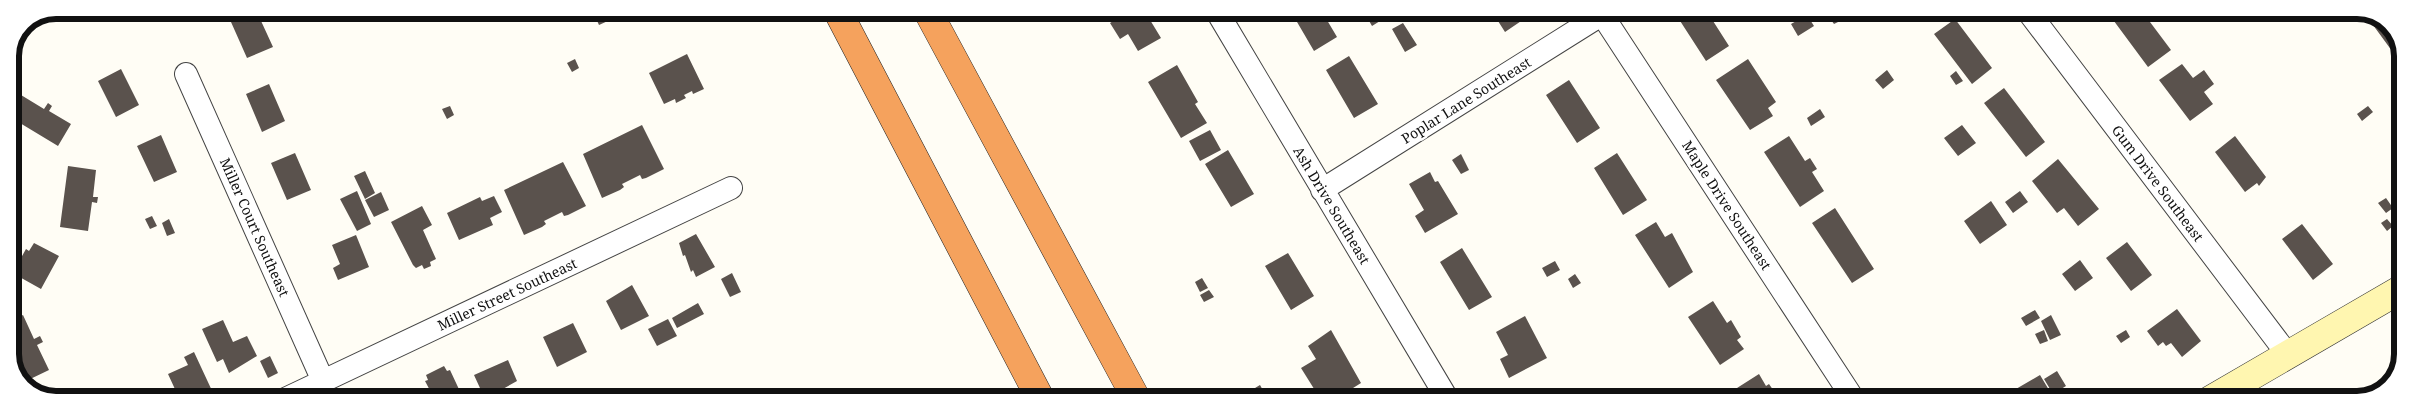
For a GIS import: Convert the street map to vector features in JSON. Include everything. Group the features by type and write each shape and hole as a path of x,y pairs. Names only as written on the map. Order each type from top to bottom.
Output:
{"highway":[{"path":"842,19 1036,391"},
{"path":"932,19 1133,391"}],"main road":[{"path":"2226,391 2394,293"}],"street":[{"name":"Ash Drive Southeast","path":"1221,19 1443,391"},
{"name":"Poplar Lane Southeast","path":"1322,190 1592,19"},
{"name":"Maple Drive Southeast","path":"1608,19 1848,391"},
{"name":"Gum Drive Southeast","path":"2035,19 2288,355"},
{"name":"Miller Court Southeast","path":"186,74 323,381"},
{"name":"Miller Street Southeast","path":"302,391 731,188"}],"building":[{"path":"237,19 260,19 273,47 247,58 231,22"},
{"path":"596,19 610,19 610,20 599,25"},
{"path":"1116,19 1149,19 1161,38 1138,51 1128,34 1120,39 1110,23"},
{"path":"1295,19 1326,19 1337,37 1314,51"},
{"path":"1368,19 1379,19 1380,21 1372,26"},
{"path":"1497,19 1524,19 1505,32"},
{"path":"1679,19 1712,19 1729,46 1706,61"},
{"path":"1800,19 1810,19 1814,26 1798,36 1791,24"},
{"path":"1830,19 1838,19 1840,21 1834,24"},
{"path":"1955,19 1992,68 1972,84 1934,34"},
{"path":"2112,19 2148,19 2171,50 2148,67"},
{"path":"1403,23 1417,45 1405,52 1392,29"},
{"path":"2373,25 2378,25 2388,35 2394,54"},
{"path":"687,54 704,89 693,94 692,91 684,95 686,98 676,103 675,99 664,104 649,73"},
{"path":"1349,56 1378,104 1354,118 1326,70"},
{"path":"575,59 579,68 572,72 567,63"},
{"path":"1748,59 1776,102 1768,108 1773,116 1750,130 1716,80"},
{"path":"2182,64 2193,78 2204,70 2214,84 2204,92 2213,104 2190,121 2159,80"},
{"path":"1177,65 1198,102 1195,104 1207,123 1181,138 1148,82"},
{"path":"121,69 139,105 116,117 98,81"},
{"path":"1887,70 1894,80 1883,89 1875,80"},
{"path":"1956,71 1963,81 1956,85 1950,76"},
{"path":"1569,80 1600,128 1577,143 1546,95"},
{"path":"269,84 285,121 262,132 246,94"},
{"path":"2004,88 2045,142 2026,157 1984,103"},
{"path":"21,95 44,109 48,103 52,106 49,111 71,124 58,146 19,122 19,98"},
{"path":"450,106 454,115 447,119 442,109"},
{"path":"2368,106 2373,112 2362,121 2357,114"},
{"path":"1820,109 1825,117 1811,126 1807,118"},
{"path":"642,125 664,169 642,179 640,175 622,184 624,187 620,190 602,198 583,154"},
{"path":"1962,125 1976,143 1958,156 1944,138"},
{"path":"1210,130 1221,150 1200,161 1189,141"},
{"path":"161,135 177,172 154,182 137,146"},
{"path":"1789,136 1805,161 1810,158 1817,169 1812,172 1824,191 1800,207 1764,152"},
{"path":"2235,136 2266,177 2259,186 2257,183 2245,192 2215,152"},
{"path":"1228,150 1254,194 1231,207 1205,164"},
{"path":"295,153 311,190 287,200 271,163"},
{"path":"1617,153 1647,200 1623,215 1594,168"},
{"path":"1461,154 1469,170 1461,174 1452,160"},
{"path":"2058,159 2099,209 2078,226 2064,208 2057,213 2032,181"},
{"path":"563,162 586,206 564,216 562,212 544,221 546,224 542,227 524,235 504,190"},
{"path":"68,166 96,170 93,197 98,197 97,203 92,202 88,231 60,227"},
{"path":"365,171 375,193 365,199 354,176"},
{"path":"1430,172 1435,182 1438,181 1458,214 1425,233 1415,216 1424,210 1409,184"},
{"path":"357,191 371,224 357,231 340,199"},
{"path":"2020,191 2028,202 2013,213 2005,202"},
{"path":"381,192 389,210 374,217 365,200"},
{"path":"494,196 502,212 490,218 493,225 459,240 447,213 480,197 482,201"},
{"path":"2386,198 2393,208 2386,213 2378,203"},
{"path":"1991,201 2007,225 1980,244 1964,221"},
{"path":"422,206 432,225 423,230 436,259 430,262 431,266 424,269 422,265 416,268 413,265 391,222"},
{"path":"1835,208 1874,269 1852,283 1812,223"},
{"path":"152,216 157,226 150,229 145,219"},
{"path":"169,219 175,233 167,236 162,223"},
{"path":"2387,219 2393,226 2387,231 2381,223"},
{"path":"1656,222 1665,237 1672,233 1693,272 1669,288 1635,235"},
{"path":"2302,224 2333,264 2313,280 2282,239"},
{"path":"696,234 715,267 696,277 693,270 691,272 685,255 683,256 679,243"},
{"path":"356,235 369,267 338,280 333,268 340,264 332,245"},
{"path":"2127,242 2152,275 2131,291 2106,258"},
{"path":"34,243 59,256 41,289 19,277 21,267 19,266 19,261 26,249 29,251"},
{"path":"1462,248 1492,297 1469,310 1440,262"},
{"path":"1288,253 1314,296 1291,310 1265,266"},
{"path":"2080,260 2093,278 2075,291 2062,274"},
{"path":"1555,261 1560,270 1547,277 1542,268"},
{"path":"732,273 741,292 730,297 721,279"},
{"path":"1575,274 1581,283 1573,288 1568,279"},
{"path":"1202,278 1208,288 1200,292 1195,282"},
{"path":"632,285 649,316 621,330 606,301"},
{"path":"1209,290 1214,297 1204,302 1200,295"},
{"path":"1713,301 1727,323 1731,320 1741,337 1737,340 1744,349 1720,365 1688,317"},
{"path":"698,303 704,314 677,328 672,318"},
{"path":"2177,309 2201,341 2182,357 2171,343 2166,346 2163,342 2158,346 2147,331"},
{"path":"2035,310 2040,318 2026,326 2021,318"},
{"path":"23,315 34,339 40,336 43,342 37,345 49,370 29,379 26,377 20,364 19,317"},
{"path":"2051,315 2061,335 2050,340 2041,321"},
{"path":"1525,316 1547,358 1509,378 1500,359 1508,355 1496,332"},
{"path":"668,319 677,336 657,346 648,329"},
{"path":"223,320 233,342 247,336 257,356 229,373 223,359 217,362 202,329"},
{"path":"573,323 587,352 557,367 543,337"},
{"path":"1331,330 1361,383 1348,391 1315,391 1301,368 1316,359 1308,346"},
{"path":"2044,330 2048,341 2040,344 2035,334"},
{"path":"2126,330 2130,337 2121,343 2116,336"},
{"path":"194,352 212,391 176,391 168,374 188,365 184,357"},
{"path":"270,356 278,373 268,378 260,361"},
{"path":"508,360 517,381 499,391 481,391 474,375"},
{"path":"444,366 447,371 450,370 460,391 430,391 425,381 428,380 426,375"},
{"path":"2057,371 2066,386 2058,391 2051,391 2044,379"},
{"path":"1759,374 1766,386 1769,384 1774,391 1739,391 1737,388"},
{"path":"2040,375 2050,391 2012,391"},
{"path":"1260,385 1263,391 1250,391"}]}
